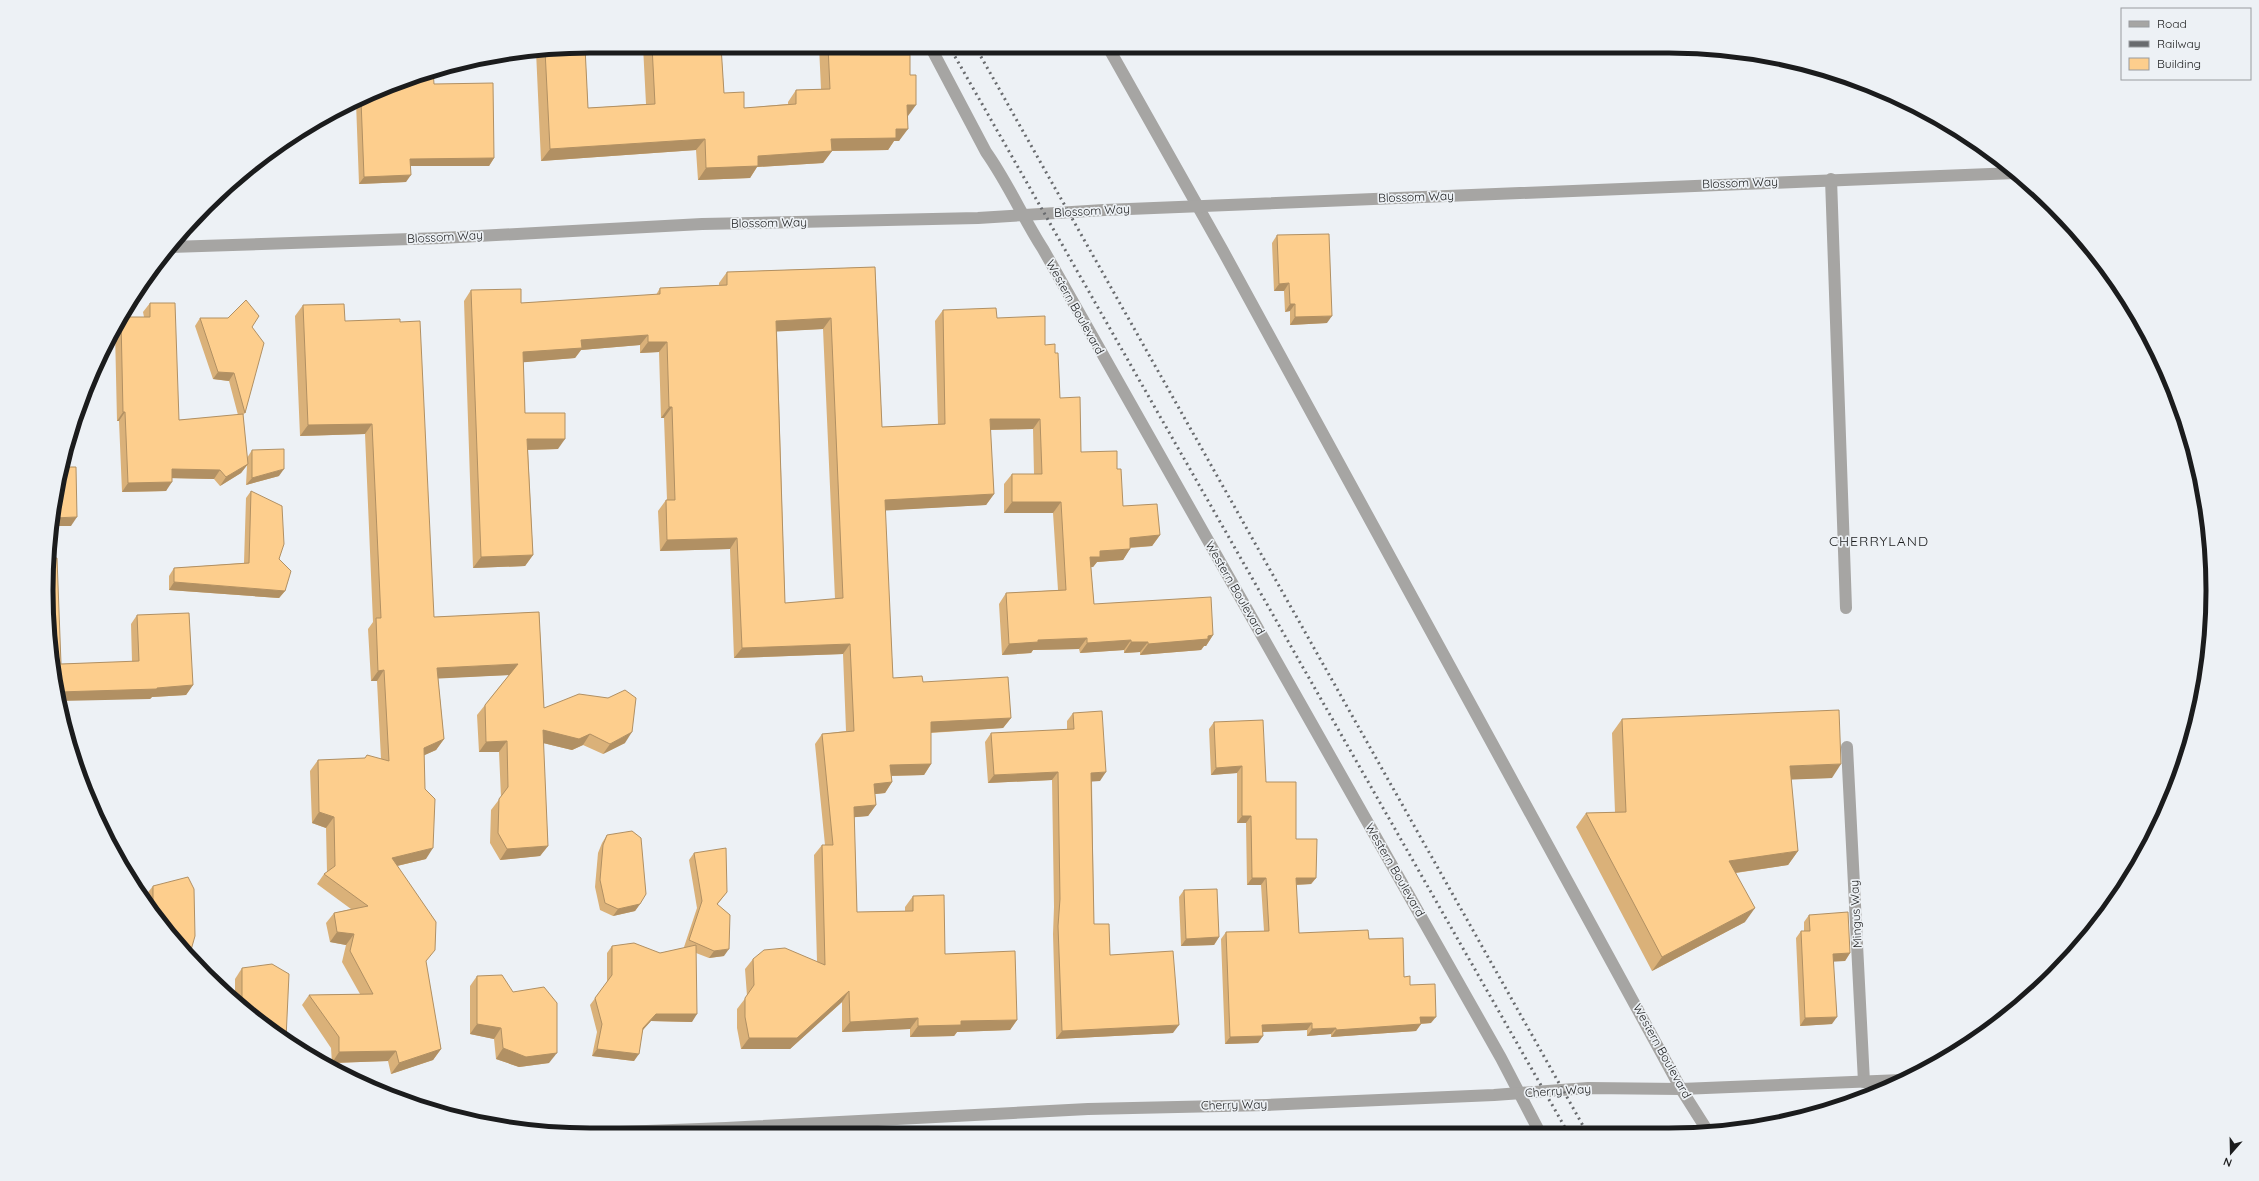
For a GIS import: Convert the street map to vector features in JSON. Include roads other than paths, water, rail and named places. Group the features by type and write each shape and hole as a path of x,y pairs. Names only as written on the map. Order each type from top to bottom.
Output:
{"street":[{"name":"Western Boulevard","path":"934,53 1021,215 1043,249 1497,1051 1537,1128"},
{"name":"Western Boulevard","path":"1112,53 1198,206 1682,1089 1705,1127"},
{"name":"Blossom Way","path":"177,247 442,238 702,224 1021,215 1198,206 2006,172"},
{"path":"1831,179 1846,608"},
{"name":"Mingus Way","path":"1847,747 1864,1082"},
{"name":"Cherry Way","path":"726,1128 1088,1109 1267,1105 1519,1094 1588,1088 1682,1089 1888,1081"}],"railway":[{"path":"953,53 1565,1128"},
{"path":"979,53 1584,1128"}],"district":[{"name":"CHERRYLAND","path":"1879,541"}]}
